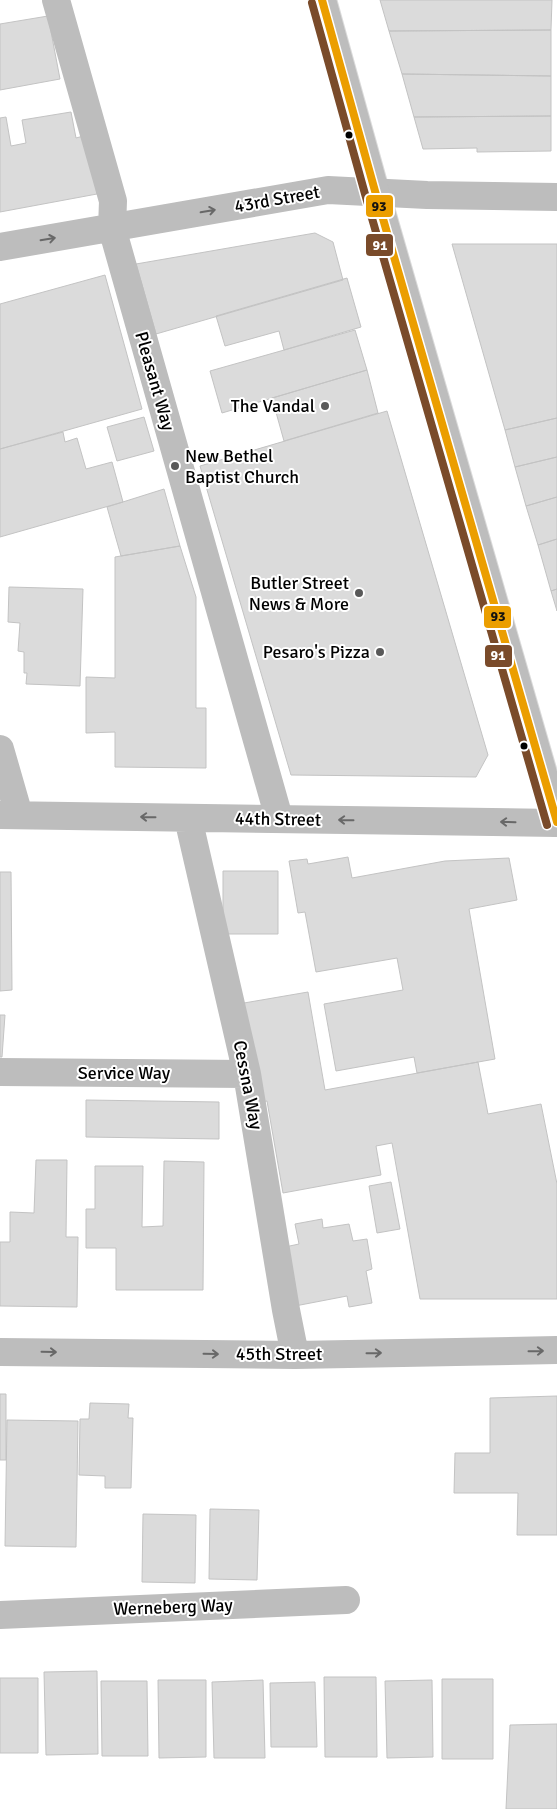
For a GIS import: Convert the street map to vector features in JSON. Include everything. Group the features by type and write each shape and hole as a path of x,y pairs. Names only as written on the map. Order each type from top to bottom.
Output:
{"street":[{"name":"Pleasant Way","path":"56,0 113,201 112,228 279,818"},
{"path":"322,0 375,191 557,822"},
{"name":"43rd Street","path":"0,247 328,190 427,195 557,197"},
{"path":"0,748 10,815"},
{"name":"44th Street","path":"10,815 557,822"},
{"name":"Cessna Way","path":"188,818 247,1074 295,1355"},
{"name":"Service Way","path":"0,1072 247,1074"},
{"name":"45th Street","path":"0,1352 295,1355 557,1350"},
{"name":"Werneberg Way","path":"0,1614 346,1600"}],"building":[{"path":"380,0 552,0 551,30 389,31"},
{"path":"48,16 60,79 0,90 0,24"},
{"path":"551,30 551,76 402,74 389,31"},
{"path":"402,74 551,76 551,116 414,117"},
{"path":"71,112 76,138 87,135 97,194 0,212 0,118 6,117 11,146 26,143 22,120"},
{"path":"551,116 551,151 477,152 477,148 423,149 414,117"},
{"path":"315,233 333,242 343,280 156,334 136,264"},
{"path":"452,244 557,244 557,418 505,430"},
{"path":"105,275 142,409 0,449 0,304"},
{"path":"347,278 361,327 284,350 279,331 225,346 216,316"},
{"path":"355,330 367,370 222,413 210,371"},
{"name":"The Vandal","path":"367,370 378,413 284,441 272,398"},
{"path":"387,411 488,755 476,777 291,775 200,466"},
{"path":"144,417 154,451 117,461 107,427"},
{"path":"557,418 557,457 515,467 505,430"},
{"path":"63,432 65,442 77,438 86,469 112,462 123,502 0,537 0,449"},
{"path":"557,457 557,497 526,506 515,467"},
{"path":"164,489 180,546 121,556 107,507"},
{"path":"557,497 557,539 538,545 526,506"},
{"path":"557,539 557,589 551,591 538,545"},
{"path":"180,546 196,597 196,708 206,708 206,768 115,767 115,732 86,733 86,677 115,678 115,557"},
{"path":"9,587 83,589 80,686 26,684 27,673 24,673 24,652 18,651 20,623 8,622"},
{"path":"557,589 557,611 551,591"},
{"path":"348,857 352,878 445,861 509,858 517,900 469,909 495,1059 417,1073 414,1057 336,1071 324,1004 403,990 397,958 316,972 305,912 298,913 289,861 307,859 308,864"},
{"path":"223,871 278,871 278,934 223,934"},
{"path":"0,872 11,872 12,990 0,991"},
{"path":"308,992 325,1090 478,1062 488,1114 541,1104 557,1184 557,1299 420,1299 392,1143 376,1146 381,1175 283,1193 267,1101 261,1102 244,1003"},
{"path":"0,1015 5,1015 2,1057 0,1057"},
{"path":"86,1100 219,1102 219,1139 86,1137"},
{"path":"36,1160 67,1160 66,1237 78,1237 77,1307 0,1306 0,1242 10,1242 10,1212 34,1213"},
{"path":"164,1161 204,1162 203,1290 116,1290 116,1248 86,1248 86,1209 95,1209 95,1166 143,1166 142,1227 163,1226"},
{"path":"391,1182 400,1229 377,1233 369,1186"},
{"path":"322,1219 323,1228 349,1224 353,1241 367,1239 372,1269 366,1271 372,1303 349,1307 347,1296 295,1306 285,1247 299,1244 295,1224"},
{"path":"0,1394 6,1394 6,1460 0,1460"},
{"path":"557,1396 557,1535 517,1535 518,1493 454,1493 455,1453 490,1453 490,1398"},
{"path":"90,1403 129,1404 128,1418 133,1418 131,1488 105,1488 105,1476 79,1475 80,1419 89,1419"},
{"path":"7,1420 78,1421 76,1547 5,1546"},
{"path":"210,1509 259,1510 257,1580 209,1579"},
{"path":"143,1514 196,1515 195,1583 142,1582"},
{"path":"97,1671 98,1754 46,1755 44,1672"},
{"path":"324,1677 376,1677 377,1757 325,1757"},
{"path":"0,1678 38,1678 38,1753 0,1753"},
{"path":"442,1679 493,1679 493,1759 442,1759"},
{"path":"158,1680 206,1680 206,1757 159,1758"},
{"path":"263,1680 265,1758 214,1758 212,1682"},
{"path":"432,1680 433,1757 387,1758 385,1681"},
{"path":"101,1681 147,1681 148,1756 102,1756"},
{"path":"315,1682 317,1747 271,1747 270,1683"},
{"path":"557,1724 557,1809 506,1809 510,1725"}],"transit line":[{"name":"93","path":"322,0 375,191 557,822"},
{"name":"91","path":"312,3 365,194 547,825"}],"place":[{"name":"The Vandal","path":"325,406"},
{"name":"New Bethel Baptist Church","path":"175,466"},
{"name":"Butler Street News & More","path":"359,593"},
{"name":"Pesaro's Pizza","path":"380,652"}]}
